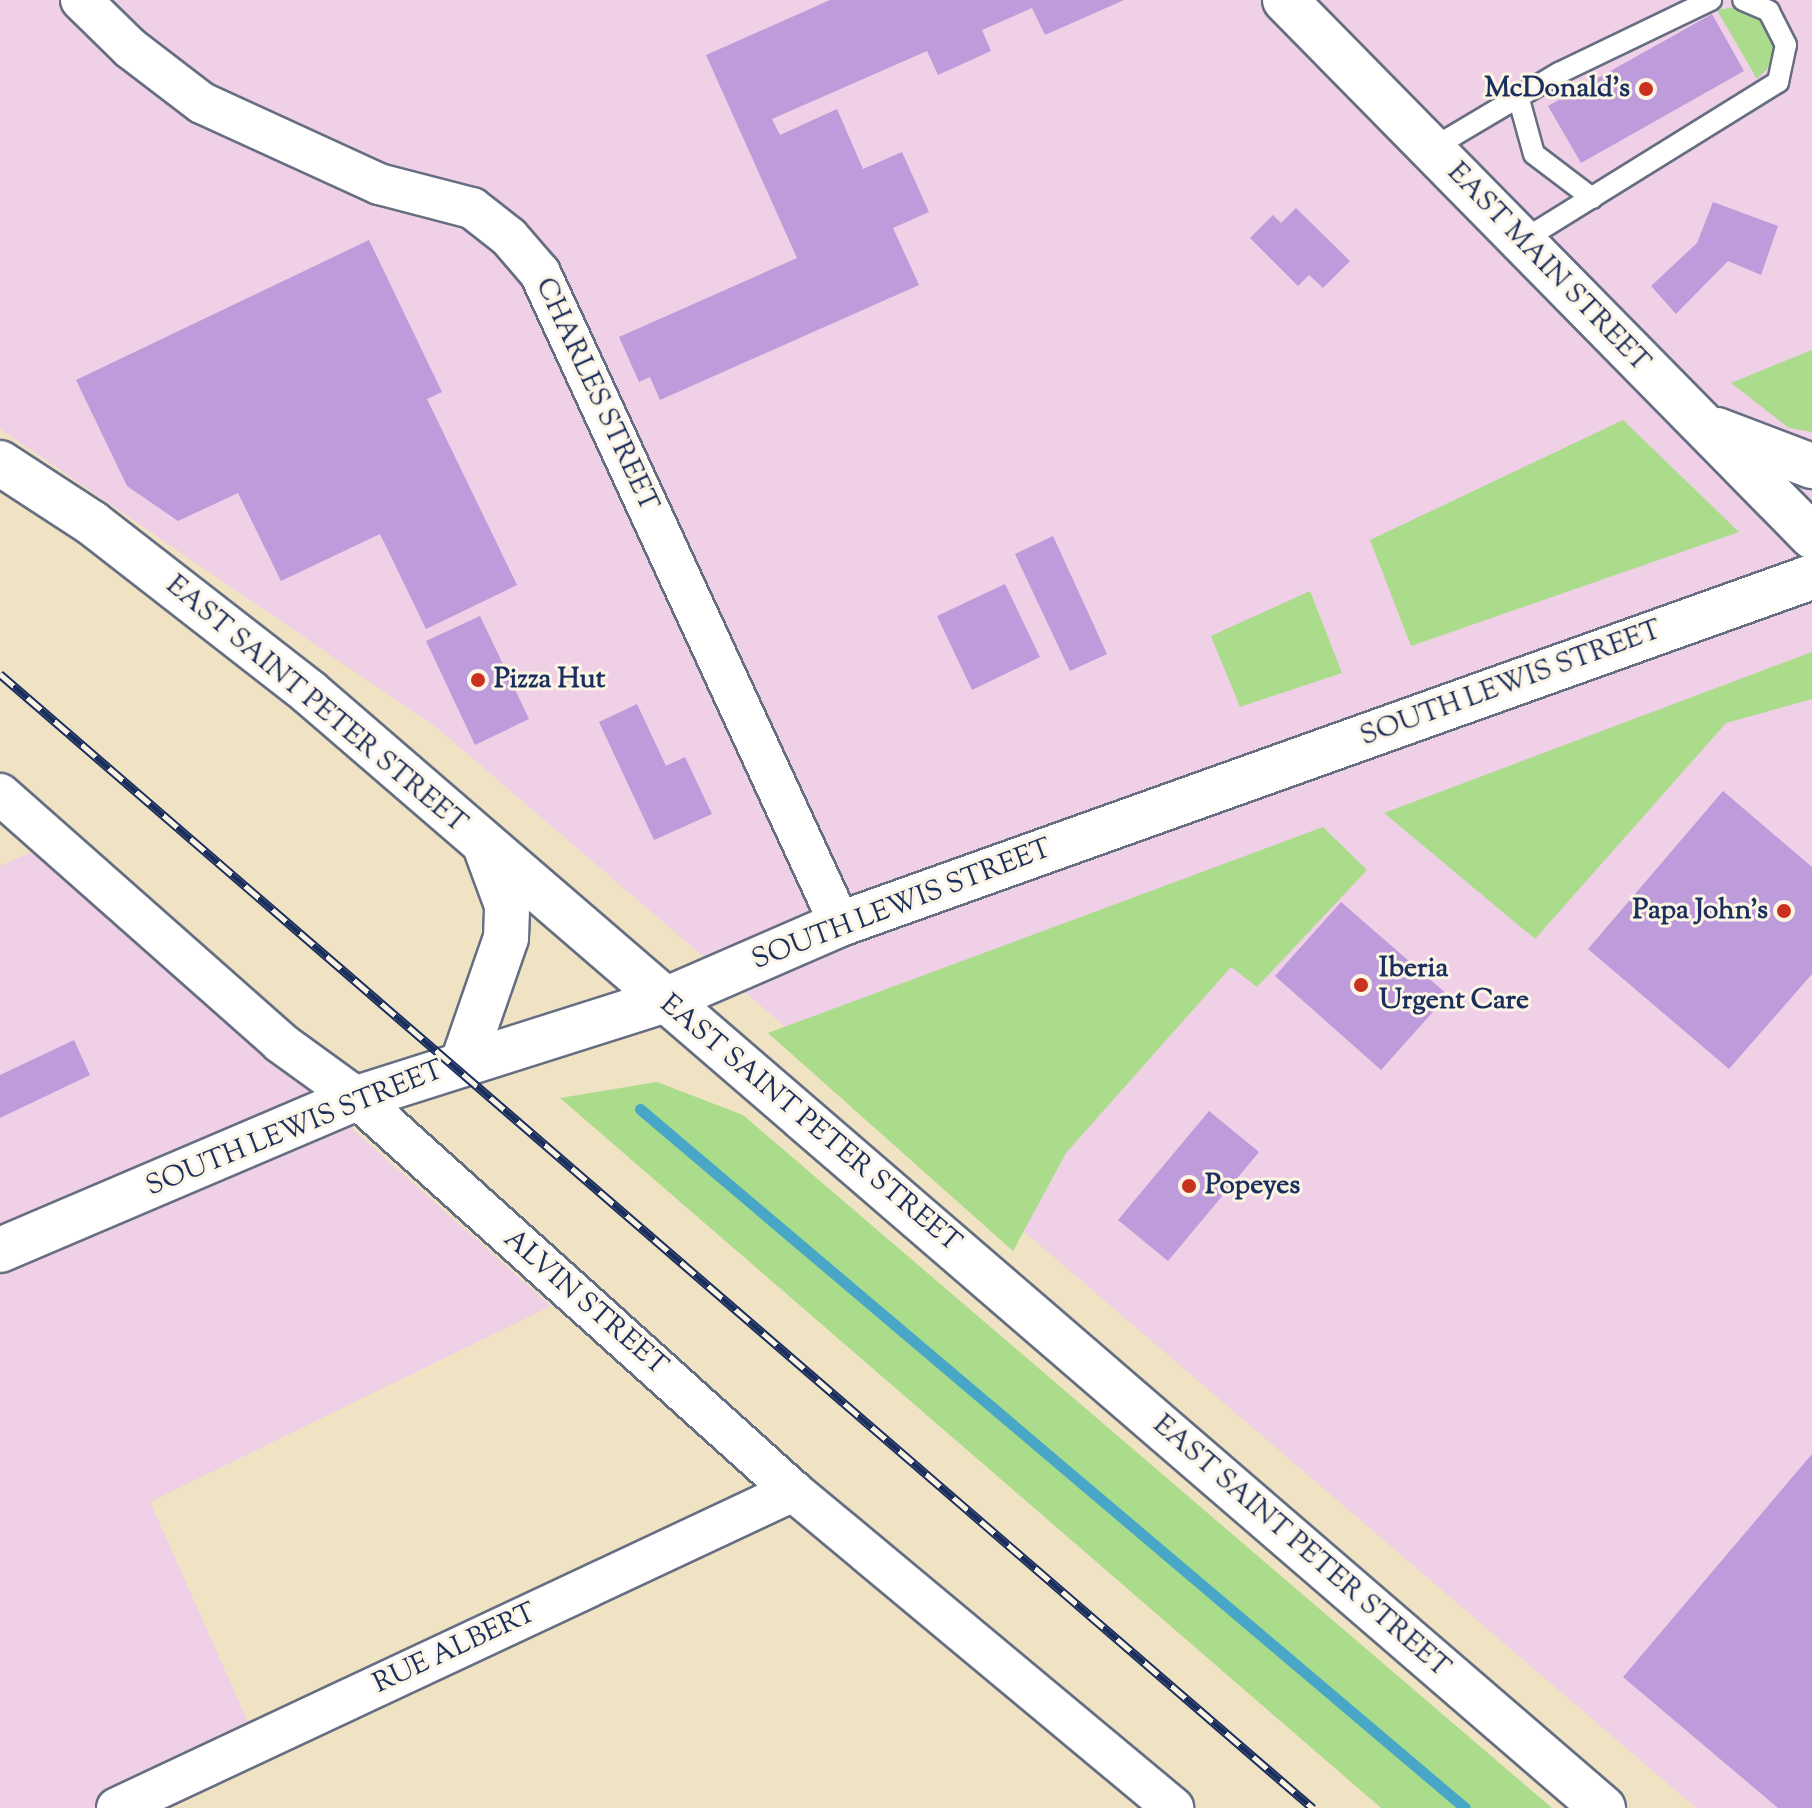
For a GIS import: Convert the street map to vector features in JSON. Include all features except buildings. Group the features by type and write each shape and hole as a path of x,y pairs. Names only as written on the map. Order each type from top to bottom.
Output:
{"main road":[{"name":"EAST MAIN STREET","path":"1285,0 1812,536"},
{"path":"1700,423 1812,466"},
{"name":"EAST SAINT PETER STREET","path":"0,463 92,523 309,692 663,1001 1603,1808"},
{"name":"SOUTH LEWIS STREET","path":"0,1250 357,1098 663,1001 840,924 1812,577"},
{"path":"463,1062 506,938 507,905 485,845"}],"street":[{"name":"CHARLES STREET","path":"81,0 130,48 202,103 379,184 472,208 509,237 540,273 840,924"},
{"name":"ALVIN STREET","path":"0,794 281,1043 357,1098 793,1491 1173,1808"},
{"name":"RUE ALBERT","path":"117,1808 793,1491"}],"lane":[{"path":"1431,149 1518,96 1711,0"},
{"path":"1520,242 1778,82 1786,45 1769,11 1743,0"},
{"path":"1518,96 1534,154 1592,198"}],"shaded area":[{"path":"0,0 1812,0 1812,1808 1696,1808 437,728 0,429"},
{"path":"38,849 551,1306 150,1502 253,1733 93,1808 0,1808 0,866"}],"green space":[{"path":"1741,6 1764,19 1776,43 1771,65 1757,79 1717,10"},
{"path":"1812,350 1812,432 1789,428 1731,383"},
{"path":"1623,420 1739,532 1411,646 1370,540"},
{"path":"1310,591 1342,673 1240,707 1211,636"},
{"path":"1812,652 1812,699 1726,723 1535,939 1384,813"},
{"path":"1323,827 1367,870 1257,987 1231,967 1066,1153 1013,1251 768,1033"},
{"path":"657,1082 743,1115 1552,1808 1381,1808 560,1098"}],"waterway":[{"path":"640,1109 1465,1808"}],"railway":[{"path":"0,674 1313,1808"}],"place":[{"name":"McDonald's","path":"1646,89"},
{"name":"Pizza Hut","path":"478,680"},
{"name":"Papa John's","path":"1784,911"},
{"name":"Iberia Urgent Care","path":"1361,985"},
{"name":"Popeyes","path":"1189,1186"}]}
